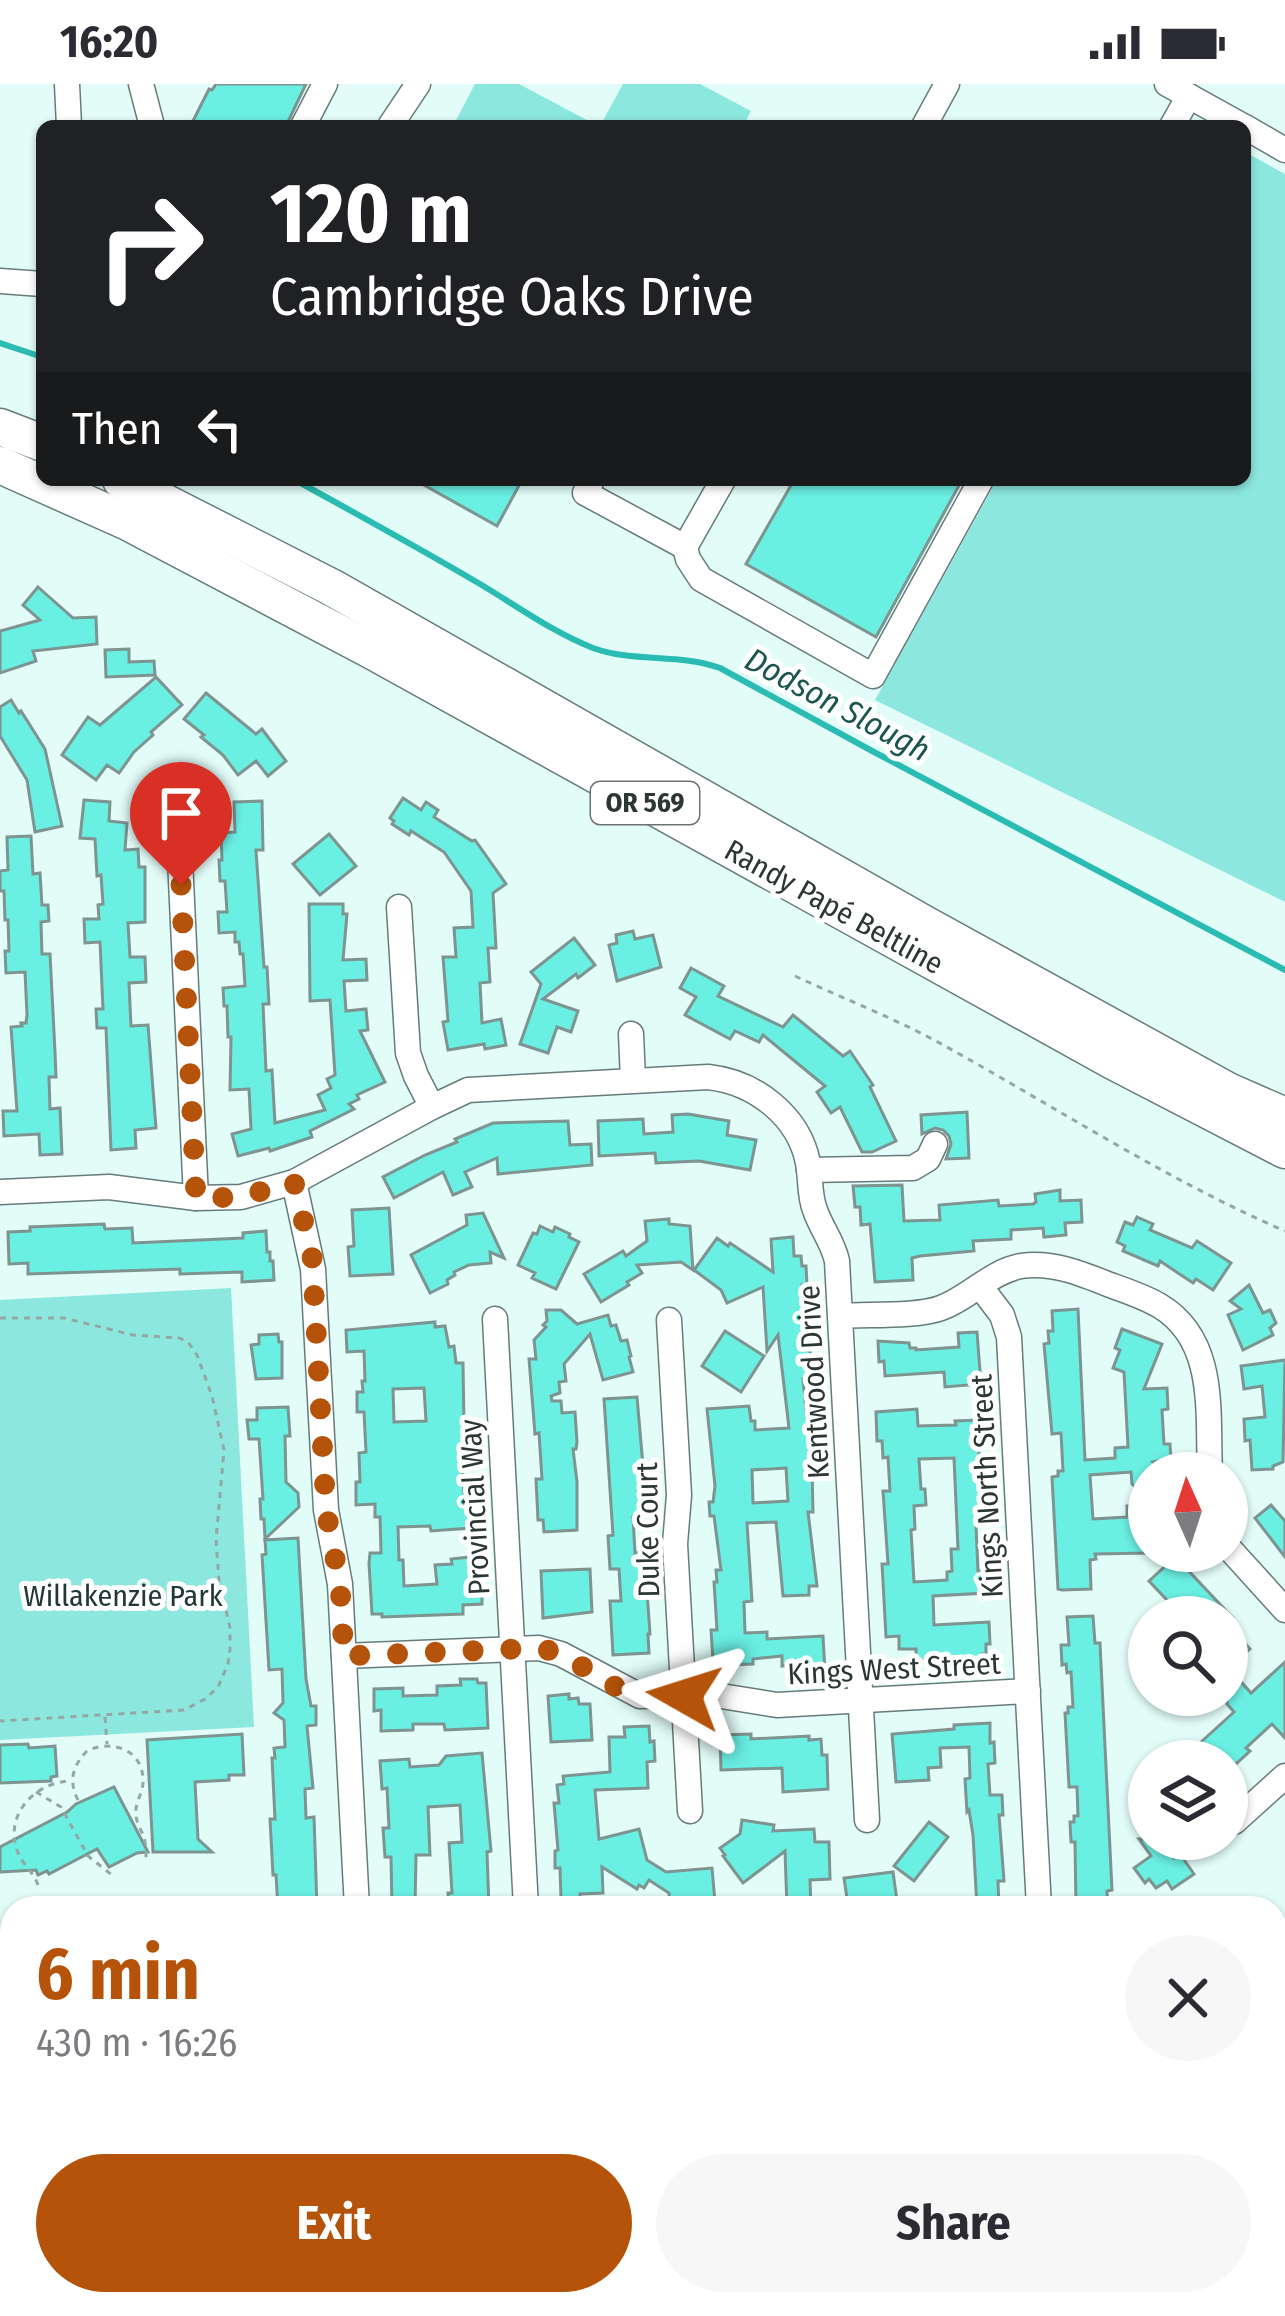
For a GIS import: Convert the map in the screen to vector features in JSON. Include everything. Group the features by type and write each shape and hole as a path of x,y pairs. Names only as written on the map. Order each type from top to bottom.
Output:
{"highway":[{"path":"0,427 36,441"},
{"name":"Randy Papé Beltline","path":"0,465 36,481"},
{"name":"Randy Papé Beltline","path":"47,486 128,522 371,650 1093,1050 1285,1150"},
{"name":"Randy Papé Beltline","path":"133,486 331,587 1063,1001 1228,1091 1285,1116"},
{"path":"1063,1001 1285,1097"}],"street":[{"path":"67,84 69,120"},
{"path":"140,84 150,120"},
{"path":"306,120 325,84"},
{"path":"394,120 418,84"},
{"path":"933,120 947,84"},
{"path":"1173,120 1178,90 1232,120"},
{"path":"1251,131 1285,149"},
{"path":"0,281 36,284"},
{"path":"589,486 585,493 685,548"},
{"path":"720,486 685,548 701,579 873,676 978,486"},
{"path":"177,796 196,1198"},
{"path":"399,907 408,1053 432,1107"},
{"path":"631,1034 633,1080"},
{"name":"Kentwood Drive","path":"0,1192 109,1187 196,1198 241,1197 294,1182 432,1107 475,1089 708,1077 742,1085 773,1105 787,1118 803,1146 815,1210 836,1253 867,1820"},
{"path":"809,1170 913,1168 928,1159 935,1144"},
{"path":"294,1182 312,1256 326,1510 340,1585 356,1896"},
{"path":"841,1316 937,1310 1014,1268 1029,1265 1101,1281 1149,1300 1186,1329 1204,1366 1209,1452"},
{"name":"Kings North Street","path":"980,1286 1002,1315 1009,1337 1038,1896"},
{"name":"Provincial Way","path":"495,1318 525,1896"},
{"name":"Duke Court","path":"669,1320 690,1811"},
{"path":"1248,1569 1285,1610"},
{"name":"Kings West Street","path":"344,1656 513,1647 552,1650 640,1696 722,1696 770,1705 1028,1691"},
{"path":"1248,1809 1285,1776"}],"path":[{"path":"795,976 942,1044 1285,1231"},
{"path":"0,1318 73,1319 133,1335 184,1339 197,1355 224,1450 217,1551 231,1634 224,1677 214,1692 184,1710 0,1721"},
{"path":"105,1716 107,1744"},
{"path":"78,1800 72,1781 83,1754 107,1744 130,1752 142,1770 143,1786 135,1812 145,1839 146,1861"},
{"path":"38,1885 17,1852 20,1810 36,1791 72,1781"},
{"path":"36,1791 61,1807 90,1859 112,1875"}],"green space":[{"path":"475,84 519,84 587,120 456,120"},
{"path":"623,84 700,84 751,111 746,120 603,120"},
{"path":"1251,155 1285,174 1285,902 875,700 994,486 1251,486"},
{"name":"Willakenzie Park","path":"231,1288 254,1727 0,1740 0,1300"}],"building":[{"path":"216,84 306,84 289,120 194,120"},
{"path":"426,486 519,486 497,526"},
{"path":"791,486 959,486 876,637 746,564"},
{"path":"38,587 73,618 96,617 97,644 33,651 36,661 0,673 0,631 40,620 23,605"},
{"path":"129,649 129,662 154,661 155,675 106,677 105,650"},
{"path":"156,677 182,705 151,732 119,773 107,765 96,780 62,755 88,717 100,725"},
{"path":"206,693 256,734 262,729 286,761 268,776 256,761 238,775 184,719"},
{"path":"11,700 45,749 62,826 35,832 27,780 0,736 0,707"},
{"path":"403,798 421,810 426,802 438,810 434,817 475,840 506,884 493,893 496,948 488,948 490,982 480,983 482,1023 501,1019 506,1045 448,1050 443,957 456,957 454,928 473,927 471,891 444,852 392,824 390,818"},
{"path":"84,800 110,802 109,821 127,823 125,850 138,849 139,867 145,867 145,922 128,923 130,957 145,957 146,982 129,983 131,1026 148,1025 156,1128 135,1130 136,1148 111,1150 106,1028 97,1028 96,1009 103,1009 100,942 85,943 84,919 99,919 101,875 97,876 95,839 80,838"},
{"path":"262,801 263,850 256,850 269,1004 263,1004 266,1071 272,1070 275,1123 325,1110 318,1095 331,1088 327,1079 335,1075 330,1000 310,1001 309,904 343,904 343,914 347,914 343,960 366,959 367,980 344,981 346,1011 366,1009 368,1030 360,1031 385,1082 357,1095 359,1099 349,1104 354,1109 310,1131 312,1137 238,1156 232,1134 251,1129 249,1089 230,1090 231,1037 223,988 245,986 243,954 235,932 219,933 218,912 227,912 219,860 221,833 235,832 234,802"},
{"path":"329,834 356,866 320,895 293,864"},
{"path":"31,836 33,874 40,873 42,905 48,905 49,921 41,922 42,954 50,954 55,1052 56,1077 49,1077 50,1109 60,1108 62,1154 40,1155 39,1134 4,1136 3,1111 17,1111 11,1027 26,1023 27,1015 25,972 6,973 8,920 0,871 8,870 7,837"},
{"path":"633,931 635,939 653,935 661,967 617,981 609,945 617,943 616,935"},
{"path":"574,938 595,965 543,999 578,1011 571,1032 557,1027 548,1053 520,1044 541,984 531,972"},
{"path":"691,968 724,986 718,996 783,1027 793,1015 843,1056 850,1051 873,1085 896,1141 862,1152 840,1107 831,1113 817,1092 825,1086 763,1035 759,1042 735,1031 730,1039 685,1015 696,997 680,988"},
{"path":"967,1112 969,1158 946,1159 949,1136 935,1128 922,1134 921,1115"},
{"path":"672,1115 729,1121 727,1135 756,1140 750,1170 699,1161 656,1163 655,1153 599,1156 598,1121 643,1119 644,1134 673,1132"},
{"path":"568,1121 570,1145 591,1144 592,1165 498,1174 497,1158 465,1172 472,1187 453,1195 443,1172 394,1198 383,1177 493,1123"},
{"path":"902,1185 904,1221 940,1220 939,1205 998,1200 999,1206 1033,1204 1035,1194 1060,1190 1060,1201 1081,1200 1082,1222 1065,1223 1066,1235 1044,1237 1043,1228 1011,1230 1011,1239 973,1241 974,1251 912,1258 913,1280 875,1282 870,1224 861,1225 853,1186"},
{"path":"389,1208 393,1274 350,1276 352,1210"},
{"path":"483,1213 504,1258 490,1252 491,1263 454,1272 448,1284 430,1293 411,1255 467,1225 466,1215"},
{"path":"1137,1217 1153,1224 1150,1230 1192,1248 1197,1241 1231,1263 1213,1290 1160,1261 1158,1266 1123,1251 1125,1246 1117,1242 1125,1222 1133,1225"},
{"path":"669,1219 669,1224 690,1226 693,1270 681,1262 637,1265 642,1273 601,1302 584,1274 647,1241 645,1221"},
{"path":"104,1224 105,1229 132,1228 133,1243 243,1238 243,1233 266,1231 274,1280 242,1282 242,1272 180,1274 180,1269 28,1274 28,1263 9,1264 8,1232"},
{"path":"540,1226 553,1232 555,1227 579,1242 556,1289 518,1265"},
{"path":"793,1237 794,1256 801,1256 806,1266 807,1285 802,1285 812,1378 803,1379 812,1467 813,1512 808,1512 817,1586 809,1586 809,1595 783,1596 776,1522 747,1523 752,1601 744,1602 745,1633 767,1632 767,1639 823,1636 825,1672 793,1674 792,1665 782,1666 782,1656 753,1659 753,1664 713,1661 711,1630 717,1630 714,1582 716,1570 721,1570 714,1516 710,1516 715,1486 707,1409 749,1406 755,1430 789,1428 778,1335 767,1351 763,1287 727,1303 721,1290 694,1270 717,1238 773,1272 771,1239","holes":["786,1468 788,1501 753,1503 752,1470"]},
{"path":"1249,1285 1263,1313 1270,1310 1276,1323 1270,1328 1273,1335 1243,1350 1228,1315 1241,1309 1230,1301"},
{"path":"1078,1309 1085,1460 1115,1458 1115,1448 1128,1447 1124,1372 1113,1368 1122,1329 1162,1344 1144,1389 1167,1388 1168,1409 1162,1410 1164,1444 1170,1444 1171,1452 1128,1452 1128,1472 1090,1475 1093,1519 1127,1517 1128,1506 1128,1553 1095,1554 1096,1559 1090,1560 1091,1589 1058,1589 1052,1477 1063,1471 1061,1433 1052,1434 1044,1344 1049,1343 1048,1331 1053,1331 1052,1311"},
{"path":"546,1310 561,1310 577,1324 608,1315 621,1341 627,1340 631,1356 633,1372 603,1380 590,1334 564,1364 566,1381 559,1382 560,1393 551,1396 552,1401 561,1401 562,1413 575,1412 577,1530 544,1532 543,1520 538,1520 536,1479 542,1479 529,1359 536,1359 534,1340 546,1327"},
{"path":"435,1322 435,1327 445,1326 456,1363 463,1363 469,1457 462,1463 471,1528 398,1527 404,1586 437,1584 435,1565 452,1564 451,1559 470,1557 470,1562 482,1562 482,1604 463,1605 463,1614 372,1614 369,1563 370,1553 381,1553 380,1517 375,1517 375,1504 356,1505 359,1453 366,1452 364,1412 357,1412 357,1392 363,1392 365,1381 364,1351 347,1352 346,1330","holes":["424,1388 426,1421 394,1422 393,1389"]},
{"path":"725,1331 764,1356 741,1392 702,1366"},
{"path":"977,1332 981,1384 945,1387 944,1372 885,1376 884,1361 879,1362 878,1341 909,1343 916,1350 959,1347 958,1333"},
{"path":"278,1334 282,1378 256,1379 251,1345 259,1344 259,1335"},
{"path":"1285,1360 1283,1462 1273,1469 1252,1470 1244,1419 1265,1417 1262,1386 1244,1389 1241,1366"},
{"path":"637,1397 650,1507 641,1507 641,1517 633,1517 635,1553 645,1563 649,1653 613,1655 610,1601 621,1601 619,1569 610,1569 608,1536 613,1535 604,1399"},
{"path":"288,1407 286,1482 298,1493 299,1507 265,1539 259,1439 249,1439 247,1420 257,1420 257,1408"},
{"path":"917,1409 918,1426 978,1420 985,1506 983,1525 976,1525 978,1571 985,1571 986,1593 933,1596 934,1625 989,1622 990,1644 982,1660 916,1660 916,1649 899,1649 899,1636 886,1637 883,1491 890,1491 888,1457 883,1458 882,1441 877,1441 876,1412","holes":["954,1458 958,1549 951,1549 952,1571 947,1572 947,1580 914,1582 914,1506 926,1505 919,1459"]},
{"path":"1271,1505 1285,1521 1285,1557 1255,1518"},
{"path":"298,1538 306,1679 311,1706 316,1706 316,1725 307,1726 313,1788 305,1789 306,1818 314,1817 317,1896 277,1896 273,1875 272,1758 274,1748 285,1747 284,1720 274,1713 283,1703 282,1669 269,1670 265,1540"},
{"path":"590,1569 592,1612 543,1618 541,1571"},
{"path":"1159,1572 1190,1572 1212,1596 1163,1596 1149,1581"},
{"path":"1093,1616 1095,1643 1100,1643 1112,1890 1107,1896 1076,1896 1070,1822 1078,1816 1077,1787 1069,1787 1065,1713 1073,1707 1071,1672 1062,1665 1061,1645 1069,1645 1067,1617"},
{"path":"1285,1662 1285,1738 1272,1724 1248,1746 1248,1740 1203,1740 1230,1716 1248,1716 1248,1690 1251,1693"},
{"path":"460,1679 486,1683 488,1728 445,1730 444,1724 413,1724 413,1730 381,1731 381,1710 374,1711 374,1689 403,1688 403,1696 437,1695 437,1686 461,1685"},
{"path":"569,1694 579,1704 590,1704 592,1740 551,1742 548,1696"},
{"path":"990,1723 995,1763 988,1764 990,1795 1002,1795 1003,1815 999,1815 1004,1881 998,1881 999,1896 976,1896 965,1779 970,1778 969,1747 940,1748 941,1767 928,1768 929,1780 896,1782 892,1734 954,1729 954,1725"},
{"path":"649,1726 655,1761 647,1762 648,1788 595,1790 599,1839 639,1829 647,1860 666,1872 712,1868 714,1896 669,1896 649,1880 637,1889 602,1867 603,1893 561,1896 560,1868 555,1868 557,1785 564,1784 563,1776 610,1772 609,1737 625,1737 624,1727"},
{"path":"242,1734 244,1775 195,1782 198,1839 212,1852 153,1852 147,1740"},
{"path":"751,1734 751,1739 821,1739 822,1755 827,1755 828,1789 783,1792 782,1768 721,1770 720,1735"},
{"path":"28,1744 29,1748 55,1746 57,1776 51,1781 0,1783 0,1745"},
{"path":"482,1753 491,1851 487,1852 489,1896 448,1896 452,1893 449,1843 462,1842 460,1805 428,1807 430,1855 416,1855 415,1896 392,1896 391,1857 385,1857 383,1828 389,1828 387,1788 382,1789 380,1761 409,1759 410,1767 439,1765 446,1756"},
{"path":"114,1787 148,1852 109,1867 97,1849 49,1874 0,1872 0,1847"},
{"path":"742,1820 774,1825 773,1831 814,1829 815,1842 829,1842 830,1879 810,1880 811,1896 787,1896 785,1851 743,1883 720,1848 740,1834"},
{"path":"929,1822 948,1837 914,1881 894,1866"},
{"path":"1145,1860 1184,1860 1194,1874 1172,1889 1167,1881 1156,1888 1149,1879 1145,1883 1134,1868"},
{"path":"893,1872 896,1896 847,1896 844,1878"}],"waterway":[{"name":"Dodson Slough","path":"0,343 36,355"},
{"name":"Dodson Slough","path":"306,486 578,642 609,653 720,668 1285,970"}],"route":[{"path":"181,885 196,1198 241,1197 294,1182 311,1250 326,1510 340,1585 344,1656 539,1648 561,1654 631,1694 684,1696"}]}
